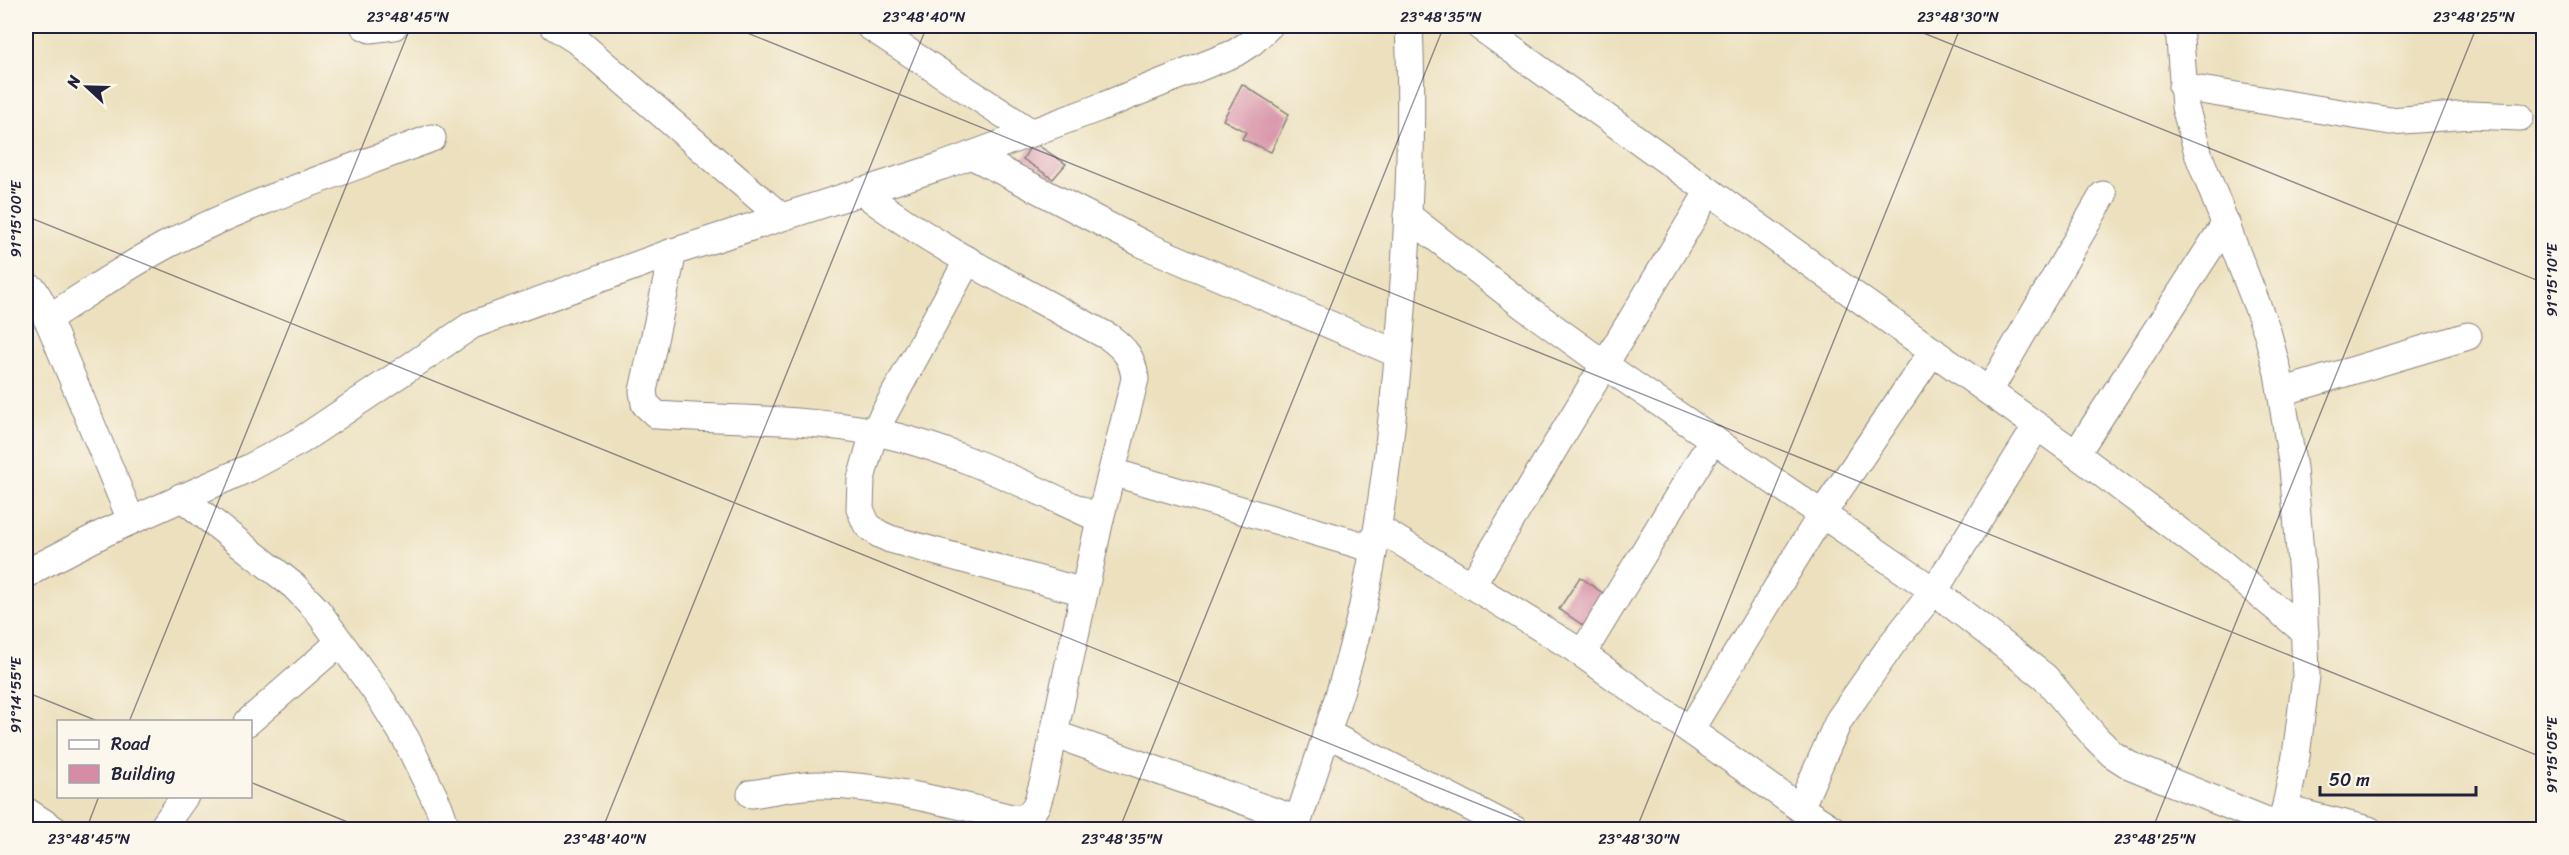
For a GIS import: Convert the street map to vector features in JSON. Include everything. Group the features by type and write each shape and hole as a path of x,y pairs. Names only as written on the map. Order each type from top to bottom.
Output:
{"street":[{"path":"364,26 370,29 394,26"},
{"path":"554,26 576,40 780,216"},
{"path":"869,26 1032,133"},
{"path":"26,575 131,520 249,468 300,441 472,325 673,252 1032,133 1218,61 1252,42 1269,26"},
{"path":"1054,734 1297,825 1354,642 1376,539 1387,466 1398,354 1407,215 1409,26"},
{"path":"1479,26 2076,454 2218,561 2305,632"},
{"path":"2179,26 2185,107 2199,156 2267,332 2281,392 2293,468 2306,676 2283,822"},
{"path":"2182,87 2390,121 2470,115 2520,117"},
{"path":"47,319 132,265 189,234 277,197 432,138"},
{"path":"971,155 1147,246 1398,354"},
{"path":"751,794 822,785 835,786 910,796 1016,819 1029,816 1037,804 1044,780 1100,519 1135,379 1134,366 1125,350 1108,337 968,260 892,215 861,191"},
{"path":"1472,585 1709,191"},
{"path":"1989,391 2103,195"},
{"path":"1407,215 1524,307 1605,365 1934,591 2045,677 2095,737 2112,754 2129,765 2283,822 2369,830"},
{"path":"2076,454 2226,223"},
{"path":"673,252 643,391 645,404 657,416 795,421 874,432 960,459 1100,519"},
{"path":"968,260 874,432 861,479 860,509 867,525 890,539 1084,592"},
{"path":"26,285 34,290 40,300 131,520"},
{"path":"2281,392 2468,336"},
{"path":"1690,730 1822,514 1933,351"},
{"path":"1800,808 1839,720 1892,644 1934,591 2037,426"},
{"path":"1582,654 1713,440"},
{"path":"1112,472 1376,539 1472,585 1582,654 1834,830"},
{"path":"182,497 294,586 317,610 379,696 406,739 439,807 447,830"},
{"path":"250,720 340,642"},
{"path":"1326,734 1515,830"},
{"path":"161,830 184,798"},
{"path":"26,811 55,830"}],"building":[{"path":"1242,84 1289,114 1271,152 1242,139 1246,132 1223,120"},
{"path":"1033,142 1066,164 1053,179 1023,159"},
{"path":"1580,577 1607,596 1590,630 1559,609"}]}
